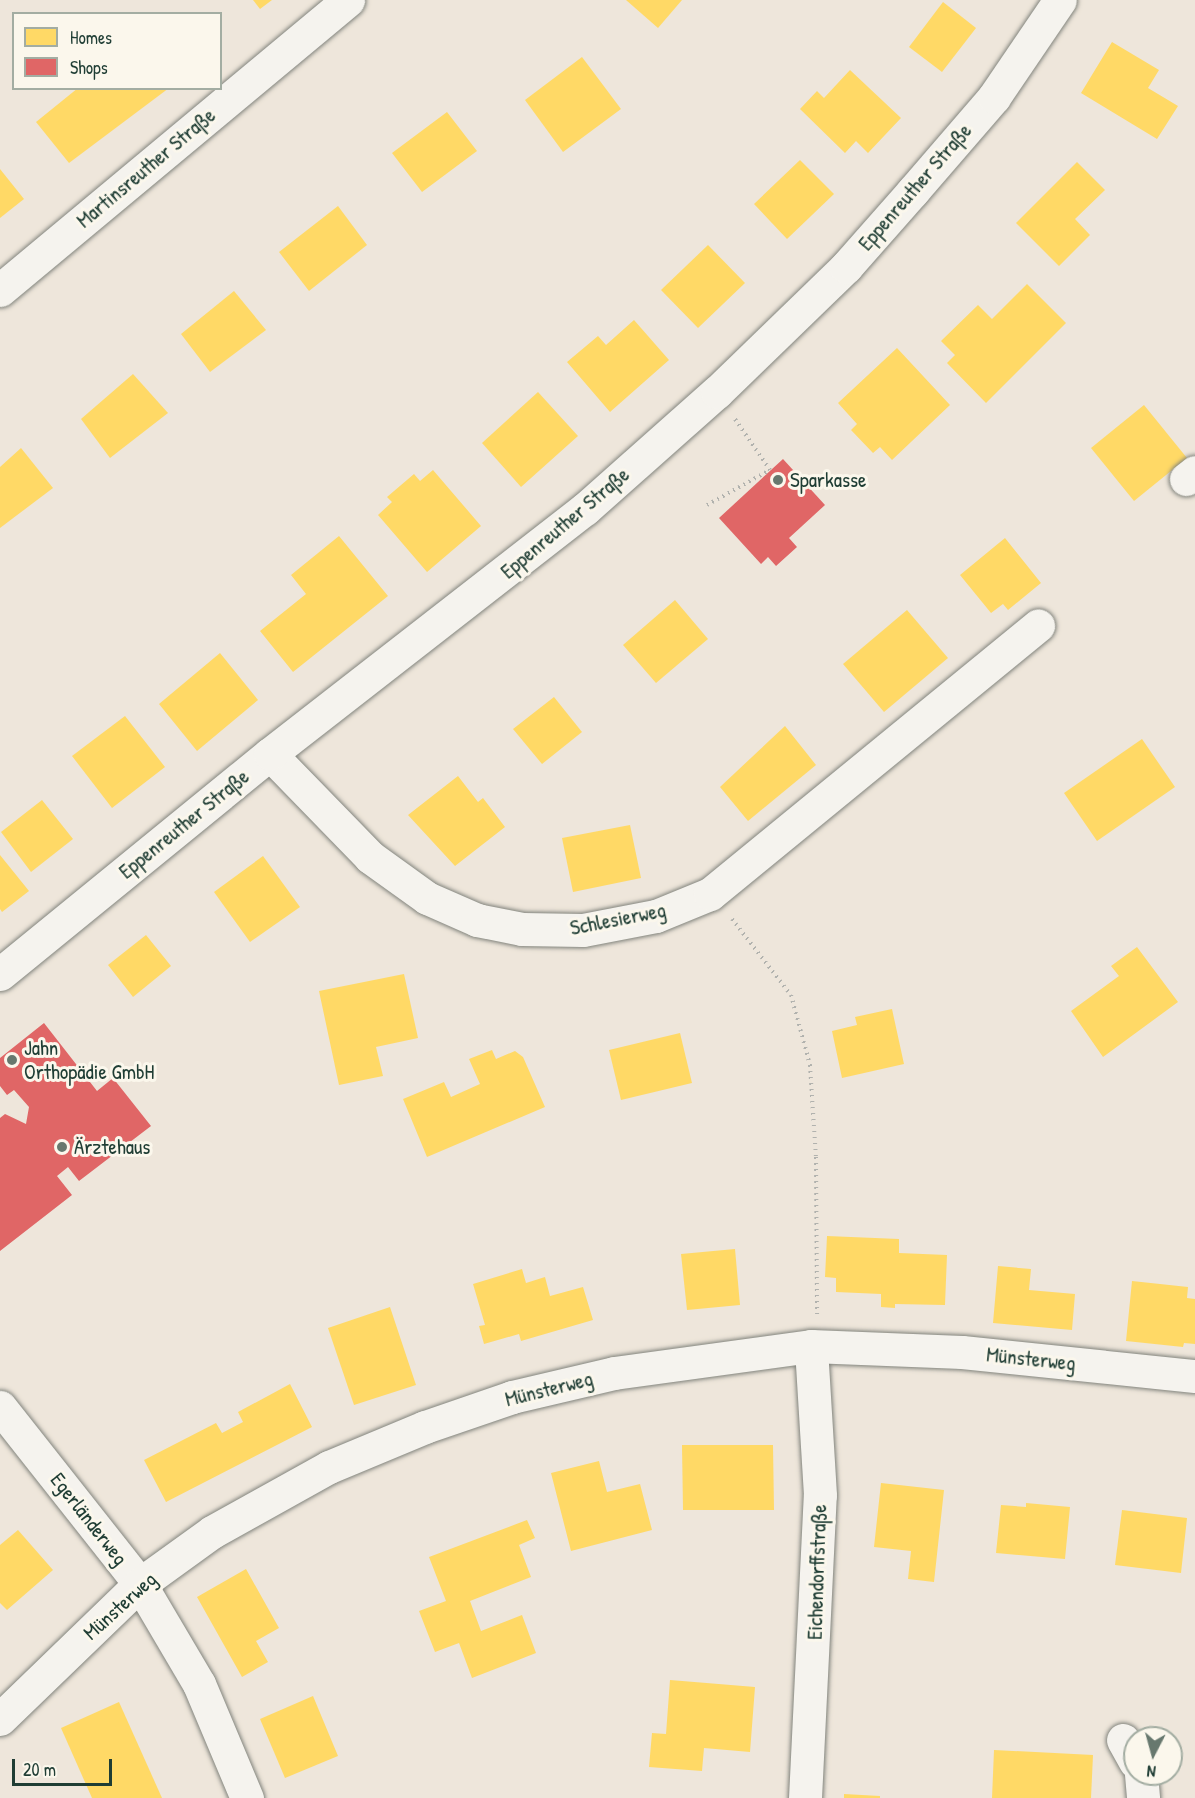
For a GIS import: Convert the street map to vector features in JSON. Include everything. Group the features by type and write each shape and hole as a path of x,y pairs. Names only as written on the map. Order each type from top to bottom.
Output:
{"street":[{"name":"Martinsreuther Straße","path":"0,290 348,0"},
{"name":"Eppenreuther Straße","path":"0,974 270,754 585,509 717,392 846,267 994,97 1060,0"},
{"name":"Schlesierweg","path":"270,754 370,857 427,898 477,920 522,930 583,930 656,916 710,894 1038,626"},
{"name":"Münsterweg","path":"0,1719 140,1584 266,1499 329,1467 425,1427 512,1397 614,1373 811,1346 962,1352 1195,1376"},
{"name":"Eichendorffstraße","path":"805,1798 820,1495 811,1346"},
{"name":"Egerländerweg","path":"0,1407 140,1584 199,1684 247,1798"}],"path":[{"path":"707,505 770,471 717,392"},
{"path":"710,894 791,995 810,1065 816,1156 817,1304 811,1346"}],"building: Homes":[{"path":"253,0 272,0 260,9"},
{"path":"626,0 682,0 658,28"},
{"path":"943,2 976,28 942,72 909,47"},
{"path":"1112,42 1159,70 1148,88 1178,106 1157,139 1081,93"},
{"path":"582,57 621,109 563,152 525,100"},
{"path":"850,70 901,118 868,153 856,141 845,153 800,109 817,91 824,98"},
{"path":"76,90 166,90 69,163 36,122"},
{"path":"447,112 477,151 422,192 392,153"},
{"path":"800,160 834,194 787,239 754,204"},
{"path":"1077,162 1105,190 1075,219 1090,235 1059,266 1016,223"},
{"path":"0,169 24,199 0,218"},
{"path":"338,206 367,245 309,291 279,252"},
{"path":"708,245 745,283 698,328 661,290"},
{"path":"1027,284 1066,323 986,403 947,363 955,355 941,341 978,305 992,319"},
{"path":"234,291 266,330 210,372 181,334"},
{"path":"634,320 669,360 610,412 567,362 598,336 606,345"},
{"path":"897,348 950,405 892,460 880,447 873,453 851,430 857,424 838,403"},
{"path":"133,374 168,413 110,458 81,419"},
{"path":"538,392 578,436 521,487 482,443"},
{"path":"1144,405 1187,458 1134,501 1091,448"},
{"path":"21,448 53,488 0,528 0,467"},
{"path":"433,470 481,526 427,572 378,515 392,502 387,497 414,474 420,481"},
{"path":"339,536 388,596 293,672 260,631 306,594 291,575"},
{"path":"1005,538 1041,583 1008,610 1003,604 991,613 960,575"},
{"path":"675,600 708,639 656,683 623,645"},
{"path":"907,610 948,658 884,712 843,664"},
{"path":"220,653 258,700 197,751 159,704"},
{"path":"554,697 582,732 542,764 513,729"},
{"path":"125,716 165,767 112,808 72,756"},
{"path":"785,726 816,765 748,821 720,787"},
{"path":"1142,739 1175,787 1097,841 1064,793"},
{"path":"458,776 478,802 483,798 505,827 455,866 408,815"},
{"path":"42,800 73,839 31,872 1,832"},
{"path":"630,825 641,878 573,892 562,838"},
{"path":"0,855 29,891 2,912 0,909"},
{"path":"263,856 300,907 250,942 214,892"},
{"path":"146,935 171,966 133,997 108,965"},
{"path":"1137,947 1178,1002 1103,1057 1071,1011 1119,976 1111,966"},
{"path":"404,974 418,1038 376,1047 383,1076 339,1085 319,991"},
{"path":"892,1009 904,1064 842,1078 832,1031 857,1025 855,1017"},
{"path":"680,1033 692,1083 621,1100 609,1050"},
{"path":"492,1050 496,1059 515,1051 523,1057 545,1107 427,1157 403,1099 444,1082 451,1097 480,1084 469,1059"},
{"path":"827,1236 899,1239 899,1253 947,1255 945,1305 895,1304 895,1308 881,1307 881,1294 836,1292 836,1278 825,1277"},
{"path":"735,1249 740,1305 687,1310 681,1254"},
{"path":"998,1266 1031,1269 1029,1290 1075,1294 1072,1330 993,1323"},
{"path":"522,1269 526,1283 545,1277 550,1296 583,1287 593,1320 521,1341 519,1334 484,1344 479,1326 485,1325 473,1284"},
{"path":"1132,1281 1188,1287 1187,1298 1195,1299 1195,1344 1184,1343 1183,1347 1126,1341"},
{"path":"390,1307 416,1385 354,1405 328,1328"},
{"path":"290,1384 312,1427 166,1502 144,1460 216,1423 222,1433 243,1422 238,1412"},
{"path":"682,1445 773,1445 774,1510 683,1510"},
{"path":"599,1461 607,1492 640,1484 652,1530 571,1551 551,1473"},
{"path":"881,1483 944,1490 934,1582 908,1579 911,1551 874,1547"},
{"path":"1026,1503 1070,1507 1065,1559 996,1553 1001,1505 1026,1507"},
{"path":"1122,1510 1187,1518 1181,1573 1115,1565"},
{"path":"527,1520 535,1538 519,1545 531,1577 470,1601 481,1631 522,1615 536,1653 472,1678 459,1643 435,1652 419,1611 446,1601 429,1557"},
{"path":"18,1530 53,1570 7,1610 0,1603 0,1545"},
{"path":"246,1569 279,1628 256,1641 268,1662 242,1677 197,1597"},
{"path":"670,1680 755,1687 750,1752 704,1748 702,1771 649,1767 652,1733 666,1734"},
{"path":"313,1696 338,1756 285,1778 260,1719"},
{"path":"119,1702 162,1798 92,1798 61,1728"},
{"path":"994,1750 1093,1755 1091,1798 992,1798"},
{"path":"844,1794 880,1796 880,1798 844,1798"}],"building: Shops":[{"path":"783,459 825,505 789,538 797,547 776,566 768,557 761,564 719,518"},
{"name":"Ärztehaus","path":"44,1023 97,1091 113,1078 151,1126 79,1181 68,1167 57,1176 72,1195 0,1251 0,1118 5,1114 26,1124 29,1107 14,1090 7,1095 0,1086 0,1058"}],"place":[{"name":"Sparkasse","path":"778,480"},
{"name":"Jahn Orthopädie GmbH","path":"12,1060"},
{"name":"Ärztehaus","path":"62,1147"}]}
